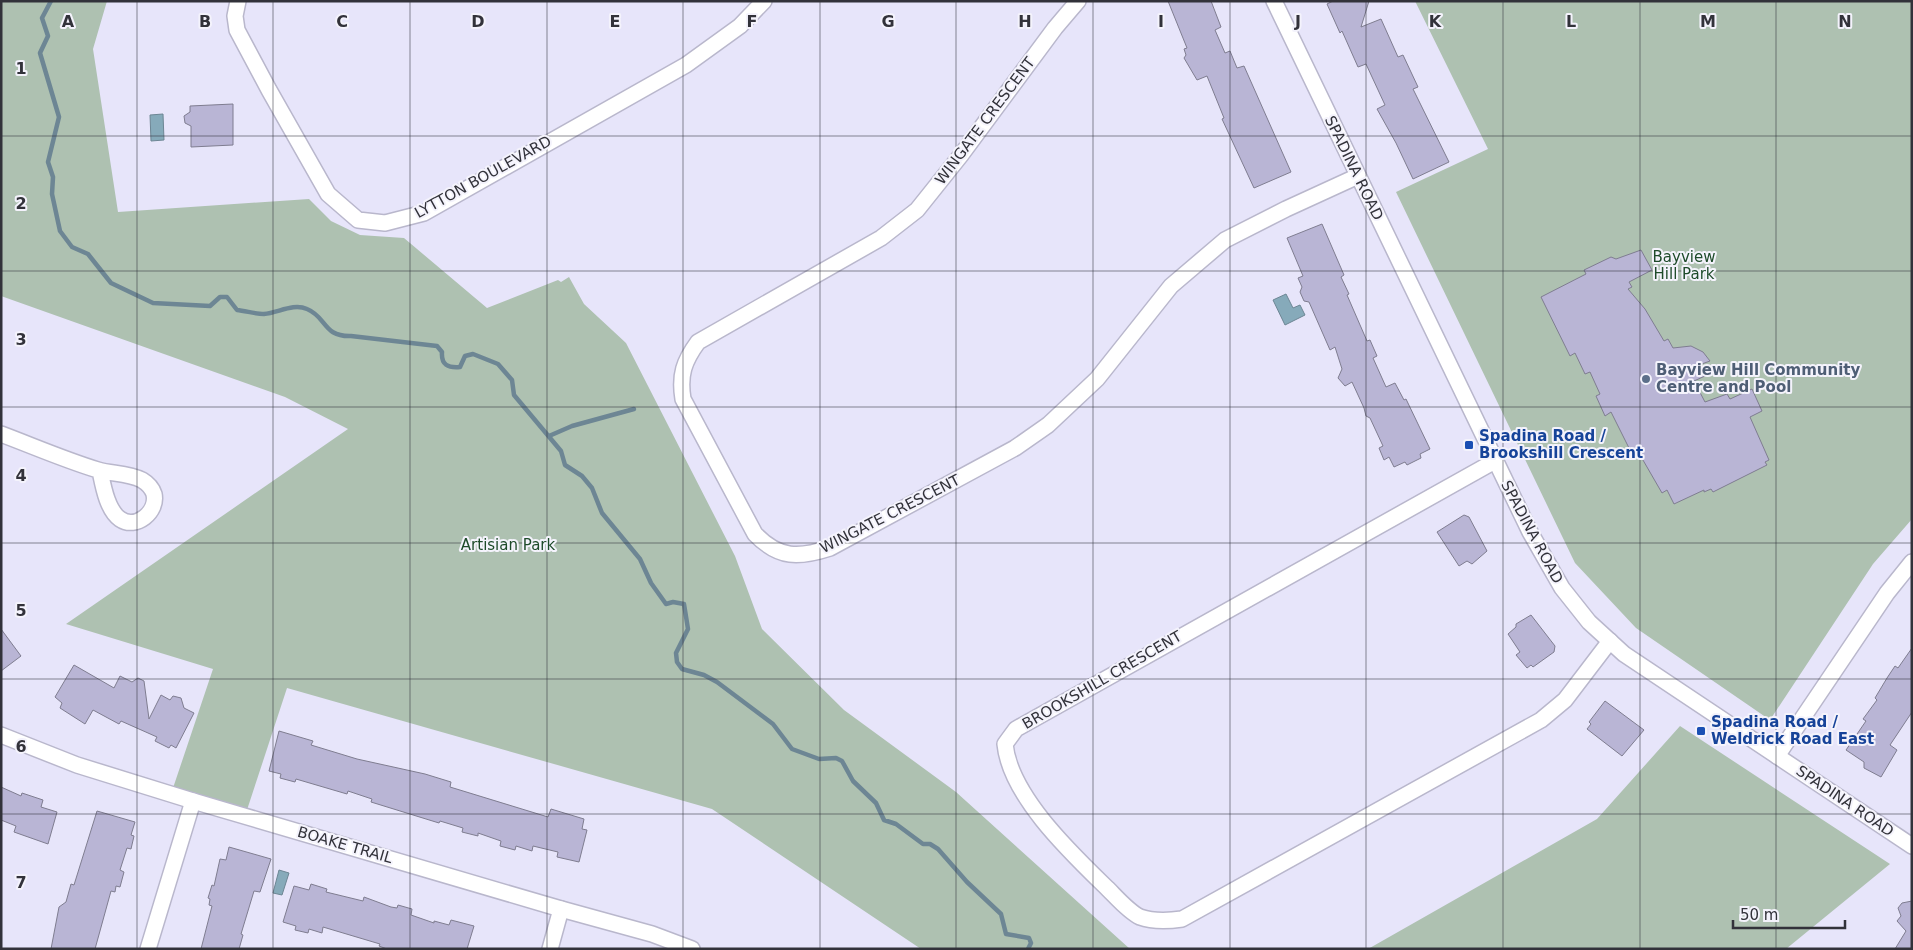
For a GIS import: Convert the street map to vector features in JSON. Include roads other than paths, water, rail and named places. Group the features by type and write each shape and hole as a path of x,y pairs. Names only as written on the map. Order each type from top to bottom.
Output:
{"street":[{"name":"LYTTON BOULEVARD","path":"238,1 235,16 237,30 328,194 358,220 385,223 424,213 686,65 740,26 764,1"},
{"name":"WINGATE CRESCENT","path":"1078,1 1055,28 961,155 917,210 881,238 698,342 685,361 681,385 683,399 755,534 766,545 788,554 806,555 830,548 1015,448 1048,425 1078,399 1123,349 1171,286 1225,240 1358,176"},
{"name":"SPADINA ROAD","path":"1274,1 1495,461 1553,574 1589,622 1624,654 1912,846"},
{"path":"1,434 100,471"},
{"name":"BROOKSHILL CRESCENT","path":"1495,461 1016,729 1005,744 1006,756 1035,810 1071,853 1138,916 1166,922 1182,919 1541,720 1565,700 1610,641"},
{"path":"1778,756 1887,593 1912,562"},
{"name":"BOAKE TRAIL","path":"1,735 77,764 193,801 652,934 692,949"},
{"path":"148,949 193,801"},
{"path":"550,949 561,909"}],"water":[{"path":"163,114 164,140 151,141 150,115"},
{"path":"1286,294 1293,308 1300,305 1305,315 1285,325 1273,300"},
{"path":"279,870 289,873 282,895 273,893"}],"waterway":[{"path":"51,1 42,18 48,36 40,53 59,117 48,162 53,177 52,194 60,231 72,247 88,254 111,283 153,303 210,306 220,297 227,297 237,310 258,314 302,307 313,312 335,333 437,346 442,352 444,363 452,367 460,367 465,356 473,354 498,364 512,380 514,395 561,451 565,465 582,476 592,488 602,513 640,559 651,583 666,604 673,602 684,604 688,629 676,653 677,662 682,669 704,675 717,682 773,724 792,749 819,759 836,758 842,761 853,781 876,803 884,820 896,824 923,844 930,844 938,849 967,882 1001,914 1006,934 1029,938 1031,943 1028,949"},
{"path":"549,436 572,426 634,409"}],"place":[{"name":"Bayview Hill Community Centre and Pool","path":"1646,379"},
{"name":"Spadina Road / Brookshill Crescent","path":"1469,445"},
{"name":"Spadina Road / Weldrick Road East","path":"1701,731"}],"park label":[{"name":"Bayview Hill Park","path":"1684,266"},
{"name":"Artisian Park","path":"508,545"}]}
